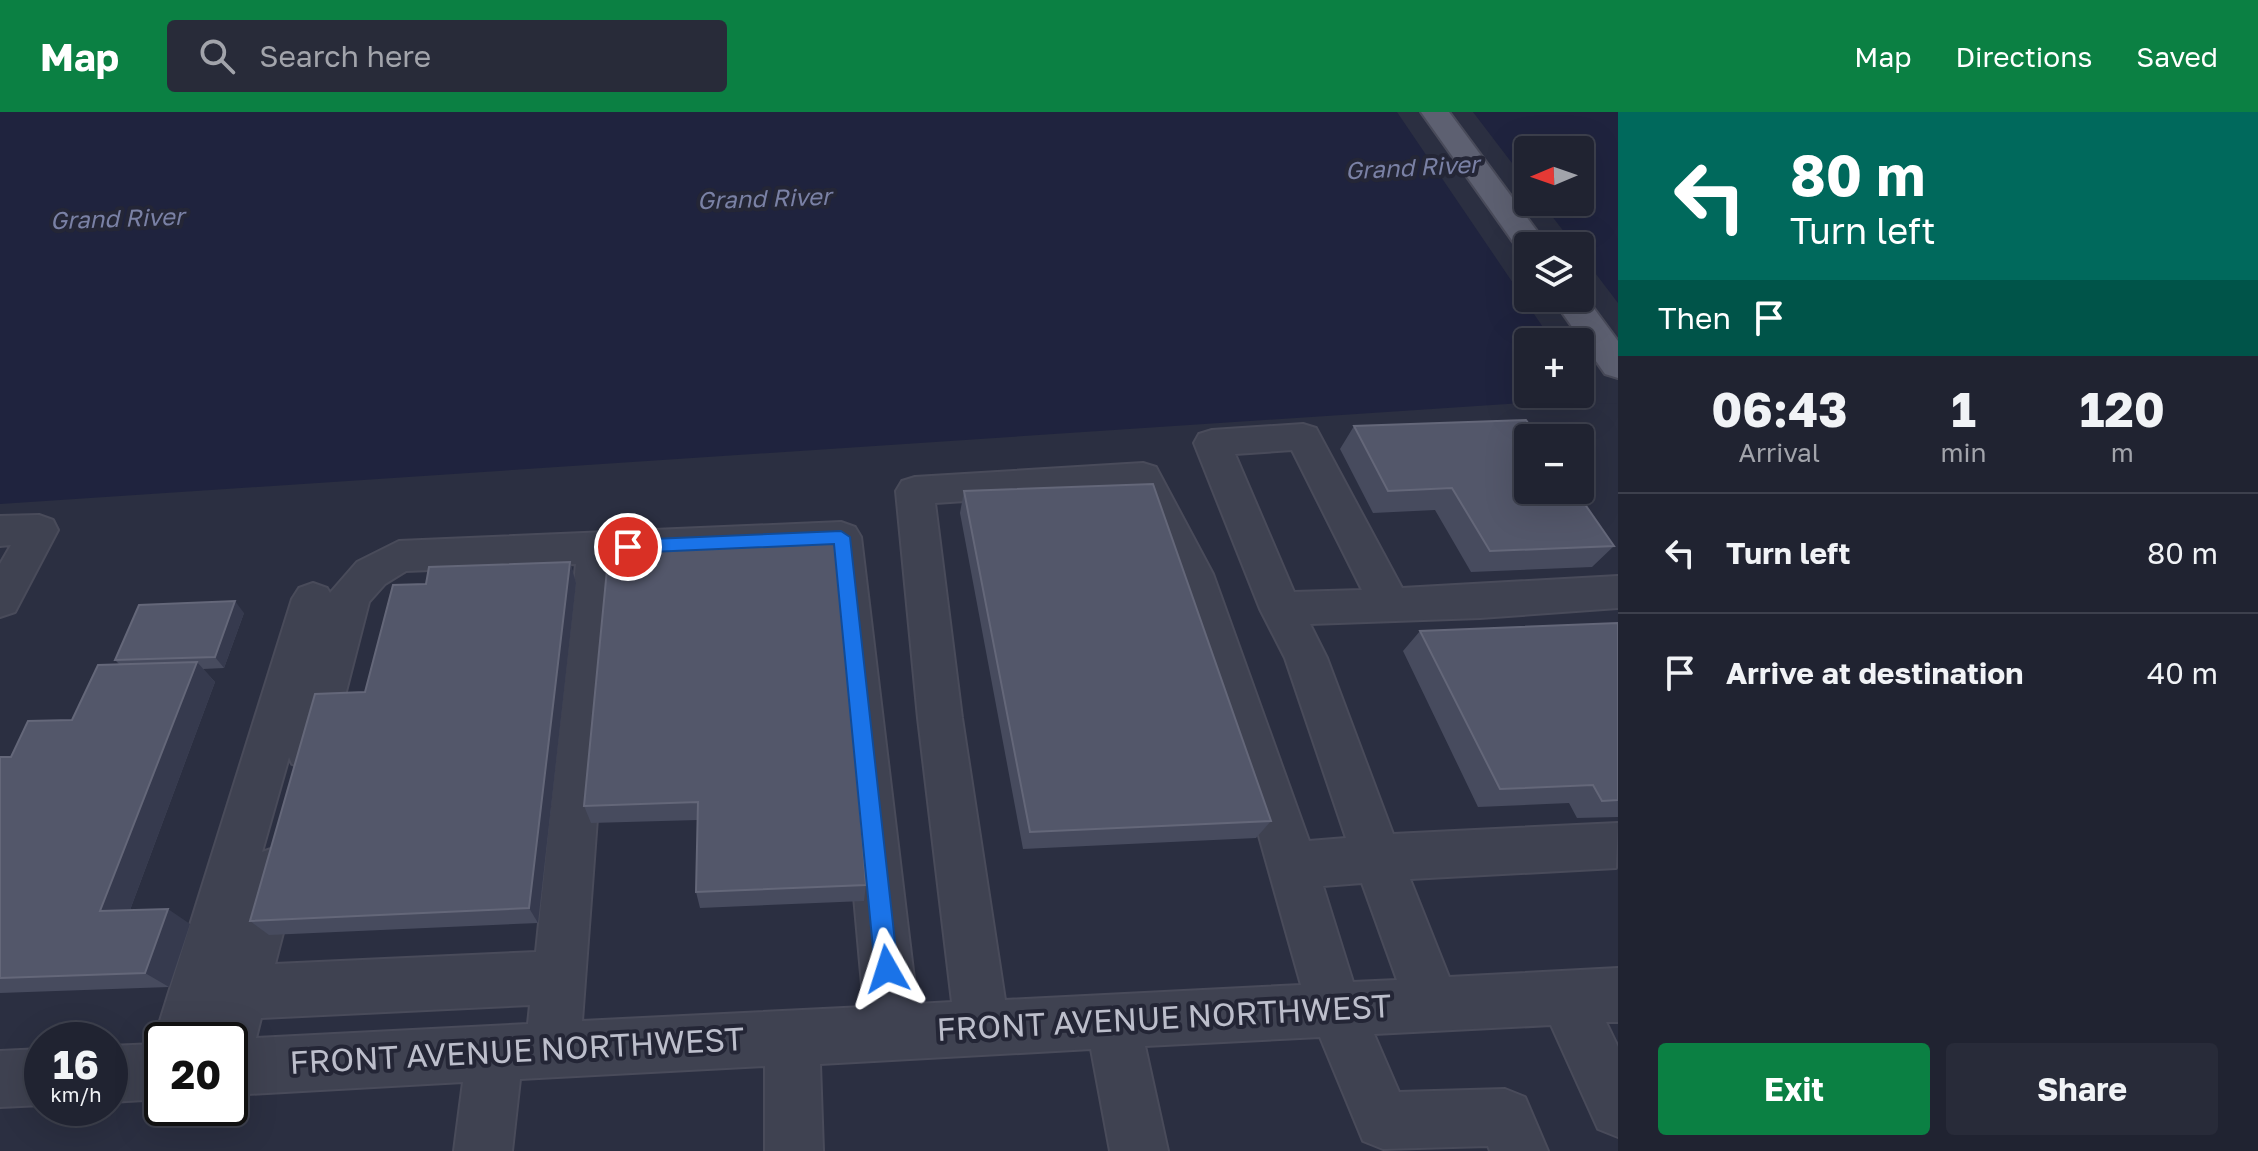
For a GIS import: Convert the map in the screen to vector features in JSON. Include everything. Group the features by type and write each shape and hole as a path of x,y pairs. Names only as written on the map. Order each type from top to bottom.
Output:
{"main road":[{"path":"1435,112 1522,232"},
{"path":"1579,312 1618,366"}],"street":[{"path":"1390,605 1303,437 1212,443 1281,609 1306,658 1433,1004"},
{"path":"982,1027 940,718 915,491 1143,476 1193,574 1291,866 1372,1136 1505,1117 1519,1151"},
{"path":"0,531 39,530 0,601"},
{"path":"560,977 234,1016 350,595 371,573 399,556 841,537 893,1032"},
{"path":"553,1050 597,548"},
{"path":"1281,609 1618,592"},
{"path":"186,1022 313,599"},
{"path":"1291,866 1377,858 1617,846"},
{"path":"1592,996 1618,1109"},
{"name":"FRONT AVENUE NORTHWEST","path":"248,1066 1592,996"},
{"path":"1112,1020 1139,1151"},
{"path":"792,1037 794,1151"},
{"path":"483,1151 495,1052"},
{"path":"0,1079 24,1078"}],"water":[{"name":"Grand River","path":"0,112 1618,112 1618,400 1594,399 1594,328 1514,328 1514,403 0,504"}],"pier":[{"path":"1397,112 1473,112 1514,166 1514,216 1552,216 1564,232 1514,232 1514,284"},
{"path":"1594,271 1618,303 1618,404 1594,403 1594,328 1544,328 1533,312 1594,312"}],"building":[{"path":"1526,420 1529,424 1514,424 1514,504 1585,504 1614,546 1490,551 1452,488 1388,491 1354,426"},
{"path":"1153,484 1271,821 1030,832 964,491"},
{"path":"839,542 866,885 696,892 698,802 584,806 609,549"},
{"path":"570,562 529,908 250,921 315,694 365,692 393,585 426,584 429,567"},
{"path":"235,601 215,657 115,660 139,605"},
{"path":"1618,623 1618,800 1602,801 1593,785 1500,789 1420,631"},
{"path":"197,662 100,911 168,909 145,973 0,978 0,757 11,757 28,721 72,720 98,665"}],"route":[{"path":"628,547 841,537 887,969"}]}
